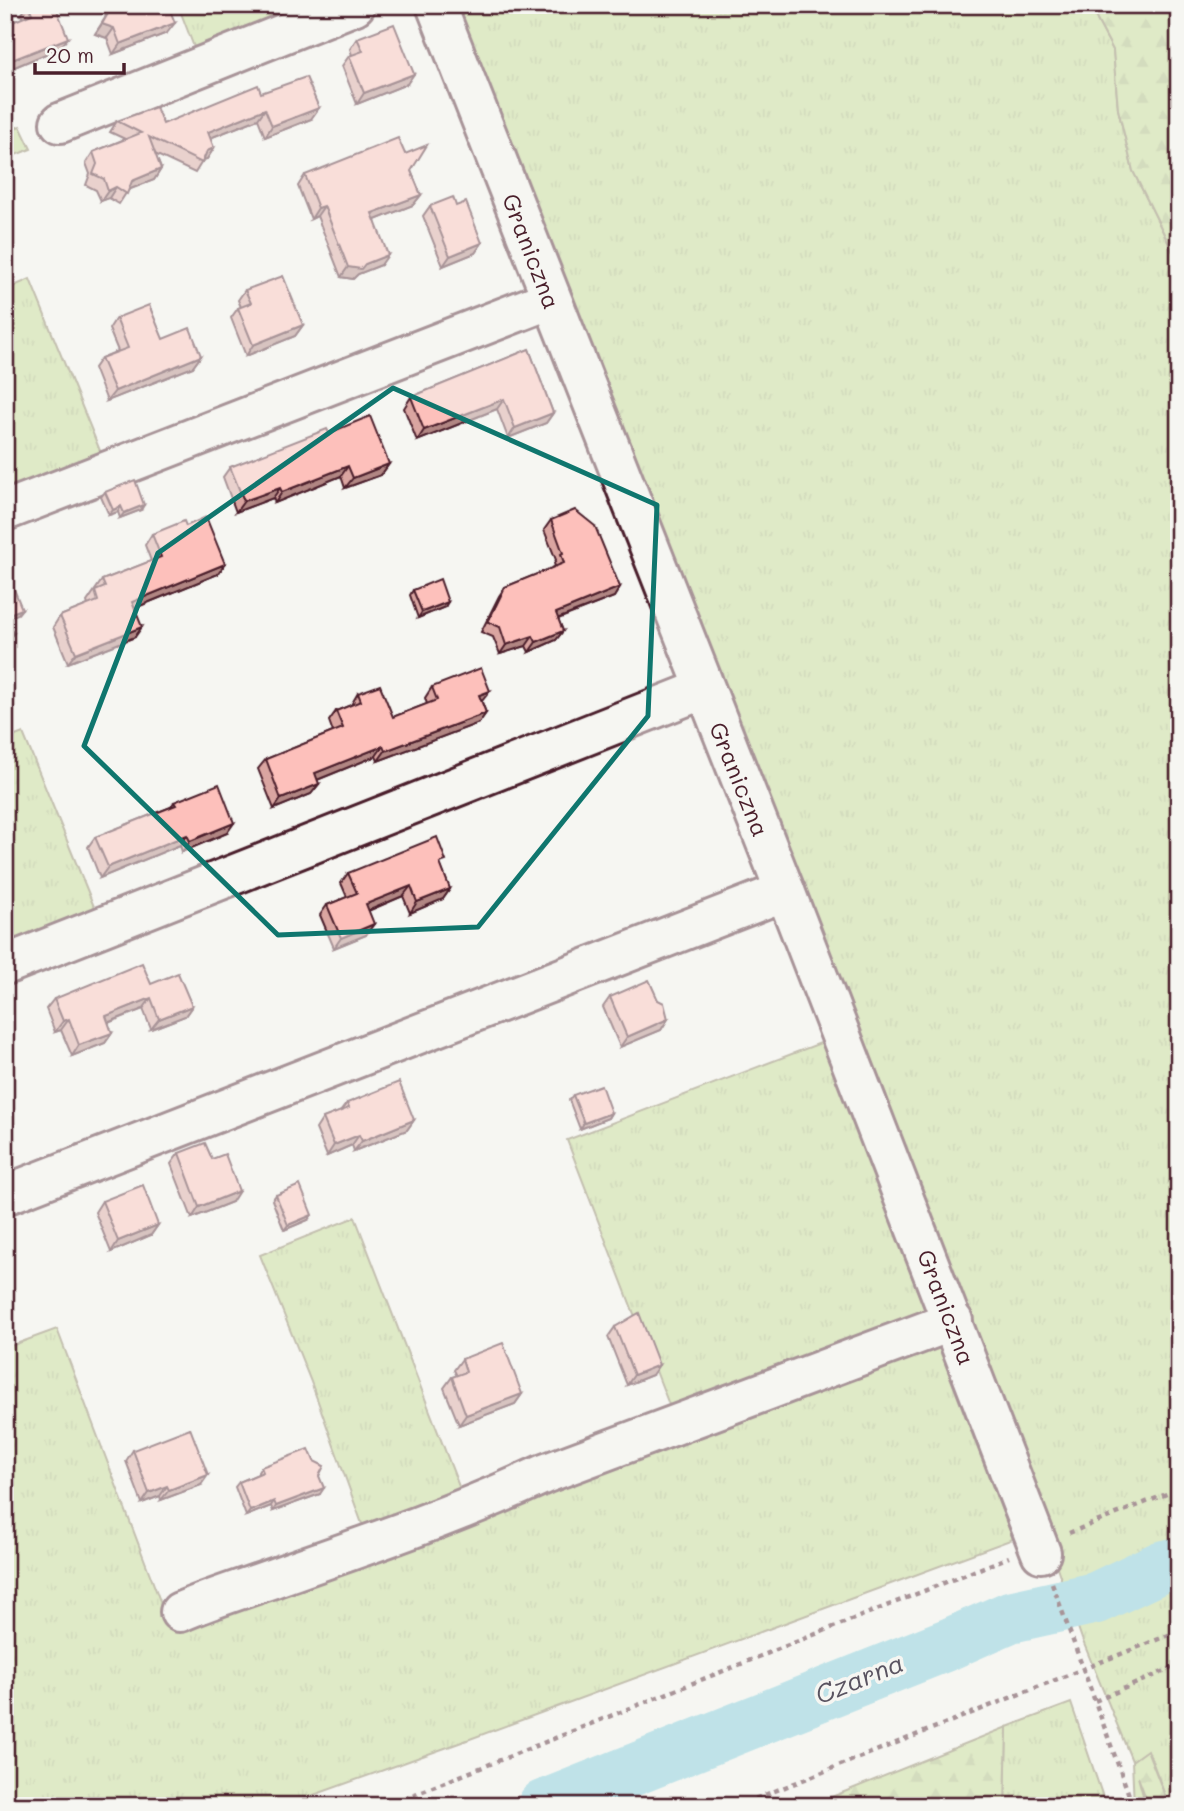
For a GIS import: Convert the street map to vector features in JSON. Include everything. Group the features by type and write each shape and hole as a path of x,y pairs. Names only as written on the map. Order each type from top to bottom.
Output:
{"street":[{"path":"60,123 355,5"},
{"name":"Graniczna","path":"436,5 785,891 1040,1549"},
{"path":"5,511 551,299"},
{"path":"5,965 704,689"},
{"path":"5,1195 785,891"},
{"path":"180,1612 223,1593 297,1570 493,1498 544,1474 953,1321"}],"path":[{"path":"386,1806 1040,1549 1179,1489"},
{"path":"1040,1549 1133,1806"},
{"path":"737,1806 1179,1632"},
{"path":"1095,1701 1179,1665"}],"highlighted area":[{"path":"393,388 657,505 648,716 478,927 278,935 84,746 158,553"}],"green space":[{"path":"178,5 322,5 197,55"},
{"path":"455,5 1092,5 1113,50 1118,109 1133,171 1173,252 1179,270 1179,1806 1169,1806 1148,1750 1132,1761 1082,1639 1051,1550"},
{"path":"1092,5 1179,5 1179,270 1173,252 1133,171 1118,109 1113,50"},
{"path":"20,126 31,149 5,159 5,132"},
{"path":"5,270 12,287 30,279 105,463 5,501"},
{"path":"23,733 97,914 5,952 5,740"},
{"path":"823,1042 926,1313 673,1415 567,1140"},
{"path":"355,1217 463,1497 366,1535 311,1382 260,1255"},
{"path":"57,1329 171,1630 380,1555 935,1338 1013,1539 283,1806 5,1806 5,1348"},
{"path":"1071,1703 1106,1806 1005,1806 1007,1727"},
{"path":"1007,1727 1005,1806 809,1806"},
{"path":"1147,1750 1169,1806 1149,1806 1138,1777 1146,1806 1134,1806 1132,1761"}],"building":[{"path":"29,5 55,5 68,38 12,60 5,43 5,25 32,14"},
{"path":"113,5 168,5 175,23 120,44 114,28 102,24"},
{"path":"394,24 414,74 364,93 349,56 363,51 357,38"},
{"path":"306,77 319,108 272,126 265,109 208,132 214,148 207,151 202,163 149,137 161,169 132,181 127,194 116,187 108,191 104,179 93,174 97,164 93,152 141,133 117,121 156,107 163,124 258,85 261,93"},
{"path":"398,138 405,154 427,145 411,171 421,195 372,213 388,255 365,264 361,269 348,267 324,206 318,208 305,175"},
{"path":"453,197 456,206 466,202 482,243 450,256 430,206"},
{"path":"283,276 303,325 253,345 238,308 251,303 245,290"},
{"path":"149,305 163,339 190,328 201,356 115,391 101,358 128,348 116,318"},
{"path":"529,349 553,413 515,428 504,399 424,430 411,397"},
{"path":"370,416 389,464 353,478 348,466 282,492 280,488 244,501 230,467 327,429 329,433"},
{"path":"135,480 144,505 124,513 121,506 113,510 105,492"},
{"path":"575,510 595,526 620,587 556,613 563,631 536,642 533,636 506,645 500,627 488,622 505,587 564,563 551,520"},
{"path":"206,517 225,564 132,602 142,627 76,653 60,616 98,601 95,591 105,587 102,580 161,557 152,534 184,521 186,526"},
{"path":"5,567 22,609 6,615 13,634 5,637"},
{"path":"440,579 448,602 422,612 413,590"},
{"path":"481,668 490,691 479,695 486,713 385,751 383,746 315,773 319,784 281,799 266,759 343,728 336,711 361,701 358,693 380,685 393,717 437,700 432,687"},
{"path":"219,784 234,823 190,841 187,835 108,867 95,837 176,805 174,802"},
{"path":"437,837 446,861 440,863 450,889 417,902 411,886 366,904 374,924 341,938 327,905 357,893 348,873"},
{"path":"142,963 151,984 178,973 192,1006 159,1019 151,998 106,1016 112,1033 79,1045 69,1019 63,1021 54,999"},
{"path":"649,980 658,1000 664,1003 668,1019 627,1037 610,997"},
{"path":"399,1082 414,1120 362,1141 359,1135 334,1145 323,1118 349,1108 347,1103"},
{"path":"601,1085 611,1113 584,1123 573,1095"},
{"path":"205,1143 212,1159 225,1154 239,1191 199,1207 179,1153"},
{"path":"143,1185 158,1225 118,1241 102,1201"},
{"path":"300,1185 312,1215 288,1225 276,1195"},
{"path":"639,1313 659,1365 634,1375 615,1327"},
{"path":"503,1343 522,1394 466,1415 452,1377 466,1372 462,1359"},
{"path":"190,1428 208,1475 169,1490 167,1486 149,1493 133,1450"},
{"path":"309,1449 314,1461 324,1466 319,1476 324,1488 276,1506 274,1501 250,1511 239,1482 263,1472 261,1467"}],"waterway":[{"name":"Czarna","path":"543,1806 949,1644 1010,1617 1096,1598 1161,1567 1179,1563"}]}
